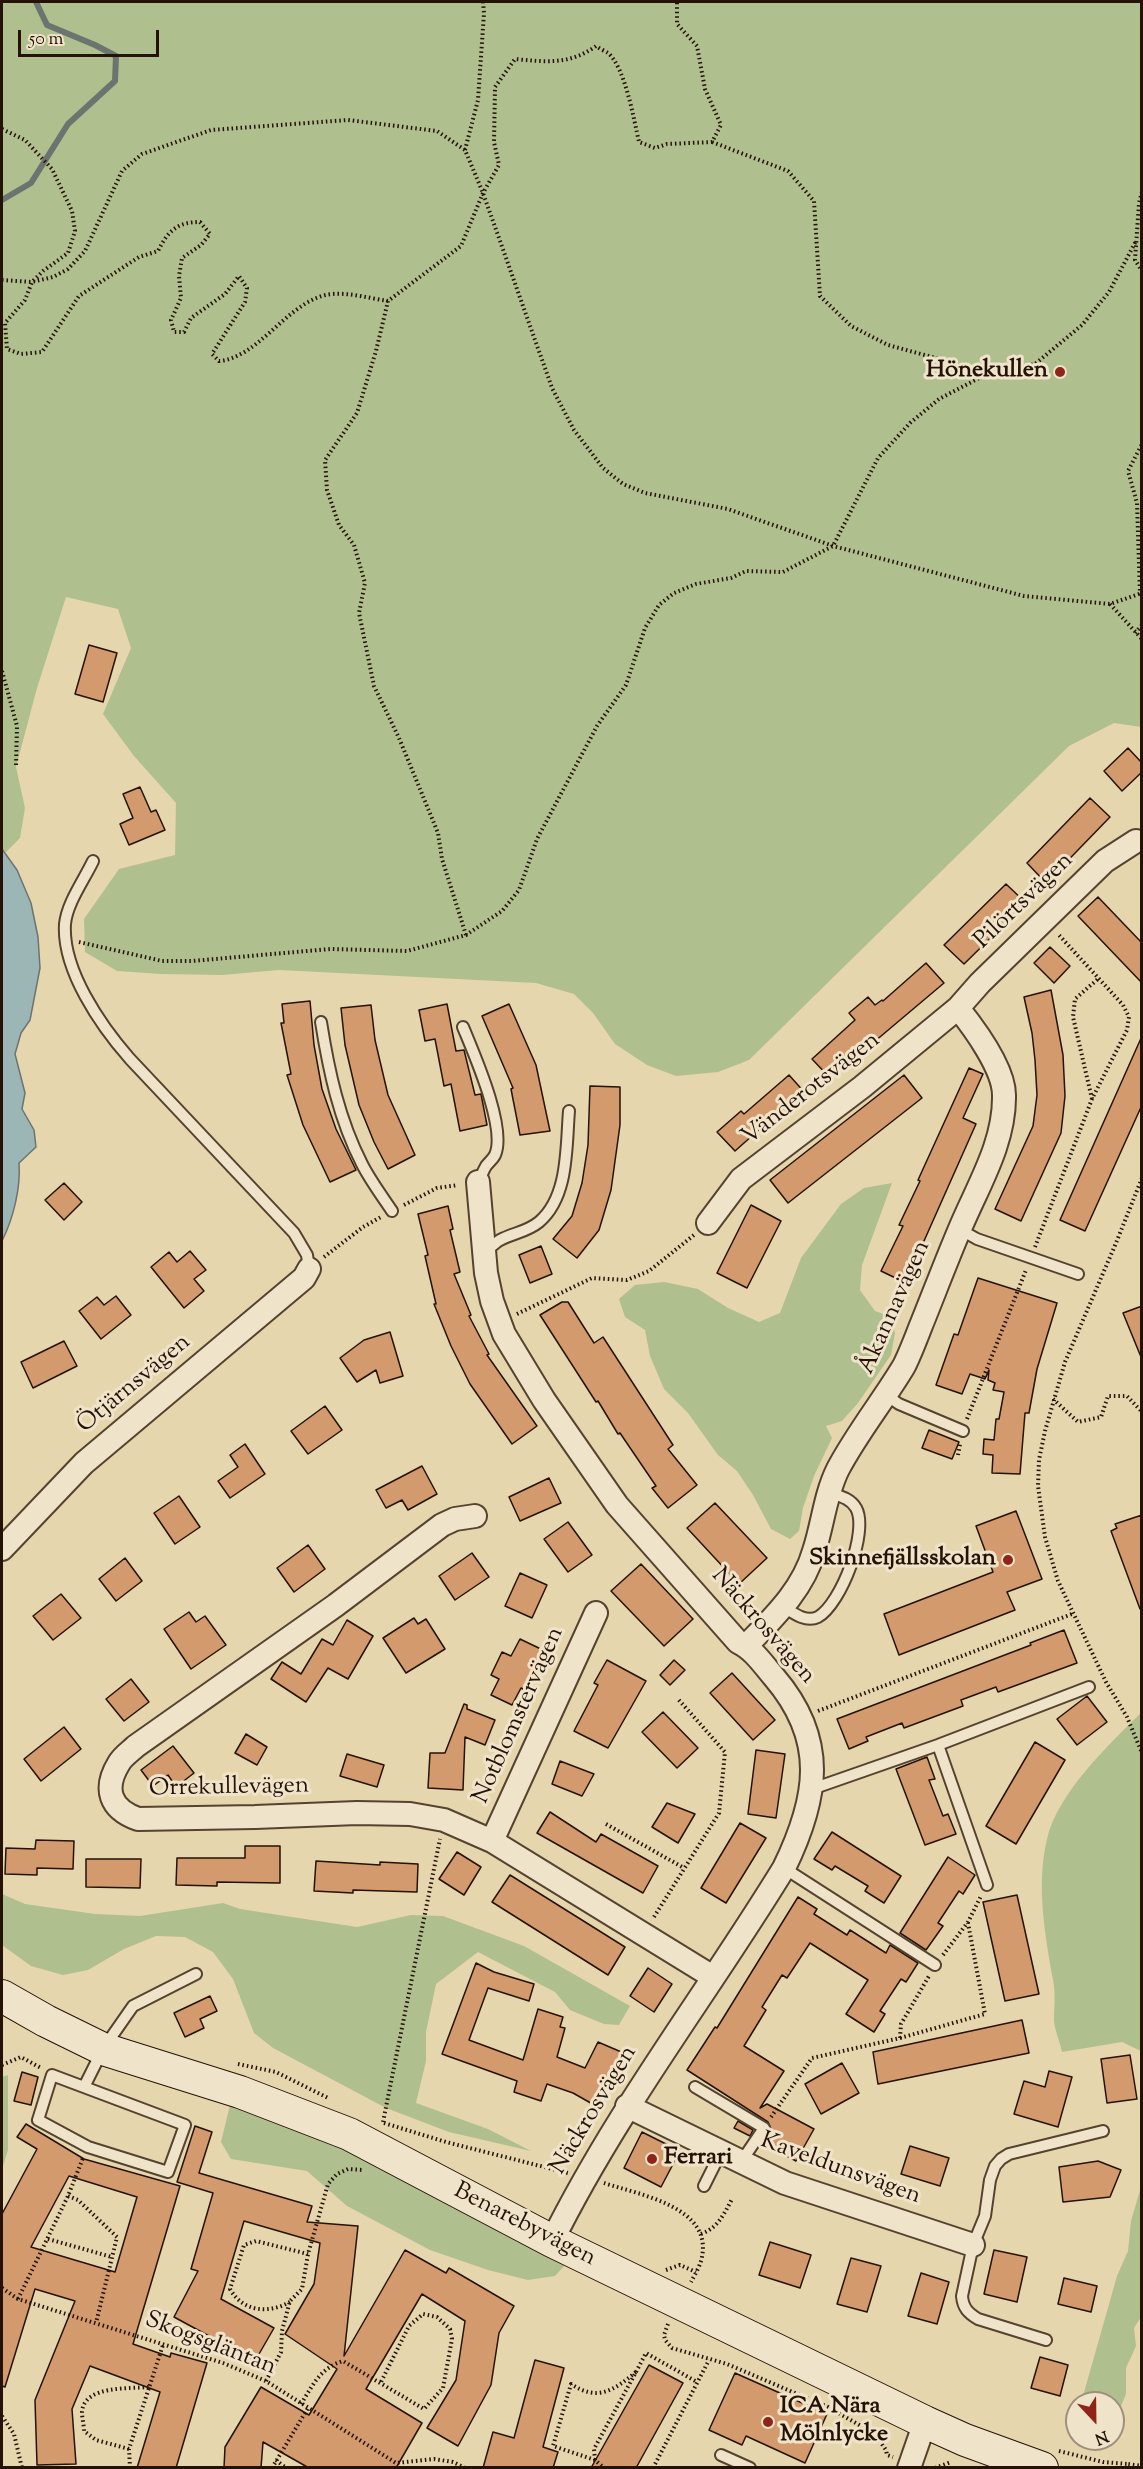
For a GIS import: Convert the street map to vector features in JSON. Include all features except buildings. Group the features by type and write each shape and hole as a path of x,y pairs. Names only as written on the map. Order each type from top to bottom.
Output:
{"street":[{"name":"Pilörtsvägen","path":"958,1008 980,983 1105,861 1139,844"},
{"name":"Vänderotsvägen","path":"708,1223 741,1179 862,1087 958,1008"},
{"name":"Åkannavägen","path":"746,1646 784,1607 814,1552 828,1492 853,1443 906,1362 959,1229 996,1147 1003,1117 1005,1092 999,1073 975,1030 958,1008"},
{"name":"Näckrosvägen","path":"478,1182 492,1300 520,1362 617,1505 738,1642 746,1646 782,1686 802,1717 811,1746 812,1789 799,1836 784,1868 627,2106 585,2177 552,2241"},
{"name":"Ötjärnsvägen","path":"2,1549 84,1463 304,1278 309,1269"},
{"name":"Orrekullevägen","path":"475,1516 455,1519 442,1525 308,1626 136,1746 119,1762 111,1787 114,1802 122,1813 138,1819 357,1813 410,1814 444,1820 492,1841 713,1977"},
{"name":"Notblomstervägen","path":"492,1841 596,1612"},
{"name":"Benarebyvägen","path":"2,1996 103,2049 208,2082 349,2134 552,2241 926,2422 965,2440 1048,2463"},
{"name":"Kaveldunsvägen","path":"627,2106 741,2163 807,2191 973,2245"},
{"path":"902,2464 926,2422"}],"lane":[{"path":"93,861 73,901 65,924 67,940 80,985 107,1032 294,1233 307,1255 309,1269"},
{"path":"321,1022 329,1069 350,1139 363,1167 392,1211"},
{"path":"464,1027 489,1096 496,1122 498,1143 495,1155 478,1182"},
{"path":"485,1252 500,1240 524,1232 539,1222 550,1208 558,1193 564,1169 569,1111"},
{"path":"959,1229 977,1239 1078,1274"},
{"path":"886,1395 898,1404 963,1431"},
{"path":"784,1607 804,1619 817,1618 828,1608 843,1584 859,1538 861,1519 849,1499 828,1492"},
{"path":"812,1789 938,1745 1089,1687"},
{"path":"938,1745 987,1885"},
{"path":"784,1868 935,1965"},
{"path":"84,2087 103,2049 133,2006 196,1974"},
{"path":"52,2075 84,2087 185,2125 168,2172 87,2147 38,2120 52,2075"},
{"path":"695,2087 764,2128 741,2163"},
{"path":"1046,2340 968,2314 963,2304 962,2296 973,2245 985,2216 990,2180 995,2166 1009,2154 1103,2131"},
{"path":"704,2186 721,2152"},
{"path":"721,2455 750,2468"}],"path":[{"path":"465,150 478,100 483,2"},
{"path":"677,2 676,24 698,46 705,89 721,125 712,142"},
{"path":"466,935 442,859 438,832 399,738 374,686 359,613 365,583 354,545 339,525 327,490 325,460 357,413 388,301 461,246 483,193 499,165 494,142 495,87 514,59 554,62 584,56 596,46 609,54 616,63 626,90 639,141 655,148 667,144 712,142 788,171 814,201 820,296 851,326 888,345 943,360 985,375"},
{"path":"2,280 32,282 54,277 68,269 85,251 122,171 142,154 211,130 348,120 437,131 465,150 483,193 552,388 574,430 603,468 623,484 645,493 728,509 832,546 1024,596 1110,604 1141,594 1137,503 1128,471 1142,444"},
{"path":"2,129 25,141 52,169 72,211 75,231 68,254 43,271 32,282 25,300 5,323 8,349 21,354 42,352 79,296 139,256 158,251 166,234 187,222 200,222 210,234 201,245 182,258 179,276 181,298 171,321 174,332 184,332 191,318 225,294 239,276 247,288 245,302 212,354 219,361 232,360 249,349 277,323 319,297 339,294 388,301"},
{"path":"1142,192 1138,203 1135,260 1142,271"},
{"path":"67,940 162,961 192,961 330,949 407,951 466,935 502,911 519,890 537,839 597,726 626,685 645,628 659,605 674,593 696,584 731,578 746,571 783,572 832,546 878,458 910,423 939,399 985,375 1035,364 1082,325 1109,292 1136,241"},
{"path":"1110,604 1142,639"},
{"path":"1135,633 1142,625"},
{"path":"2,671 17,726 16,767 17,725"},
{"path":"958,1455 963,1431 975,1397 1092,1099 1127,1030 1129,1017 1123,1005 1045,921"},
{"path":"1092,1099 1073,1017 1075,999 1099,978"},
{"path":"1142,1178 1065,1362 1053,1399 1039,1460 1038,1486 1045,1537 1058,1581 1106,1682 1127,1717 1142,1753"},
{"path":"500,1322 592,1278 627,1280 649,1271 674,1253 708,1223"},
{"path":"1053,1399 1078,1422 1101,1417 1108,1396 1127,1396 1142,1412"},
{"path":"802,1717 1072,1614"},
{"path":"644,1933 719,1813 725,1752 678,1699"},
{"path":"606,1824 684,1868"},
{"path":"441,1832 381,2122 446,2142 585,2177 668,2204 690,2218 701,2234 701,2261 691,2283"},
{"path":"900,2038 901,2024 935,1965 968,1922 987,1885"},
{"path":"764,2128 812,2058 900,2038 985,2014 968,1922"},
{"path":"2,2066 21,2057 52,2075"},
{"path":"227,2062 276,2072 337,2102"},
{"path":"18,2299 68,2196 87,2147"},
{"path":"68,2196 78,2200 117,2237 96,2323"},
{"path":"701,2234 710,2231 719,2222 732,2199"},
{"path":"308,2254 256,2241 244,2245 230,2289 236,2300 250,2307 277,2309 290,2301 302,2289 308,2254 319,2214"},
{"path":"48,2239 112,2258"},
{"path":"660,2272 680,2265 696,2272"},
{"name":"Skogsgläntan","path":"2,2288 18,2299 223,2363 266,2381 396,2463 434,2459 453,2462 465,2468"},
{"path":"266,2381 281,2352 282,2331 290,2301"},
{"path":"301,2404 320,2373 330,2365 343,2361 424,2409 443,2388 452,2339 450,2329 437,2317 423,2313 409,2326 381,2382"},
{"path":"672,2316 664,2335 669,2345 682,2352 727,2364 828,2407 875,2434 887,2455 902,2464"},
{"path":"130,2468 129,2449 163,2345"},
{"path":"595,2460 594,2449 646,2353 697,2382"},
{"path":"653,2468 709,2360"},
{"path":"604,2468 595,2460 553,2446 571,2384 587,2393 597,2394 621,2384 636,2372"},
{"path":"129,2449 96,2440 84,2432 82,2410 88,2397 101,2392 149,2387"},
{"path":"272,2468 308,2408"},
{"path":"2,2416 14,2434 22,2468"},
{"path":"1048,2463 1056,2450 1103,2462 1142,2466"},
{"path":"887,2455 902,2464"},
{"path":"276,2460 286,2468"}],"green space":[{"path":"2,2 1141,2 1141,727 1114,723 1069,746 749,1060 718,1072 676,1076 647,1065 615,1044 593,1013 574,994 536,983 279,970 222,975 117,971 85,952 84,919 119,869 175,855 176,803 134,756 103,714 131,648 118,609 66,597 37,688 16,767 25,808 20,838 6,852 2,849"},
{"path":"892,1183 862,1265 860,1290 875,1311 891,1317 895,1333 891,1355 858,1403 842,1421 826,1426 832,1438 814,1476 803,1508 799,1531 790,1539 771,1529 737,1471 718,1455 688,1413 664,1389 650,1356 645,1330 625,1317 619,1299 635,1285 664,1282 698,1289 728,1308 759,1322 780,1313 801,1258 841,1204 864,1188"},
{"path":"1141,1713 1141,2051 1122,2042 1062,2052 1055,2029 1054,1990 1043,1910 1042,1874 1047,1839 1061,1805 1073,1788 1114,1739"},
{"path":"2,1894 25,1904 95,1914 140,1916 223,1903 240,1909 357,1927 411,1915 443,1916 524,1946 630,2006 619,2025 604,2024 570,2010 555,1992 478,1952 436,1984 426,2032 426,2061 416,2103 488,2129 531,2151 449,2132 386,2108 273,2048 254,2033 233,1979 213,1952 185,1937 156,1936 124,1949 88,1970 63,1975 31,1966 2,1945"},
{"path":"8,2075 8,2150 2,2169 2,2077"},
{"path":"231,2101 321,2135 567,2263 555,2276 528,2280 488,2270 430,2250 347,2206 307,2171 231,2159 221,2142"},
{"path":"1141,2187 1141,2317 1134,2328 1136,2346 1126,2368 1126,2394 1125,2396 1125,2391 1084,2391 1117,2276 1128,2251 1131,2221"}],"water":[{"path":"2,849 17,870 31,903 38,937 40,968 30,1020 21,1033 15,1054 25,1093 22,1109 34,1130 36,1147 19,1163 19,1183 15,1203 2,1241"}],"waterway":[{"path":"2,200 31,183 68,124 115,81 116,56 47,25 36,2"}],"place":[{"name":"Hönekullen","path":"1060,372"},
{"name":"Skinnefjällsskolan","path":"1008,1560"},
{"name":"Ferrari","path":"652,2159"},
{"name":"ICA Nära Mölnlycke","path":"768,2422"}]}
